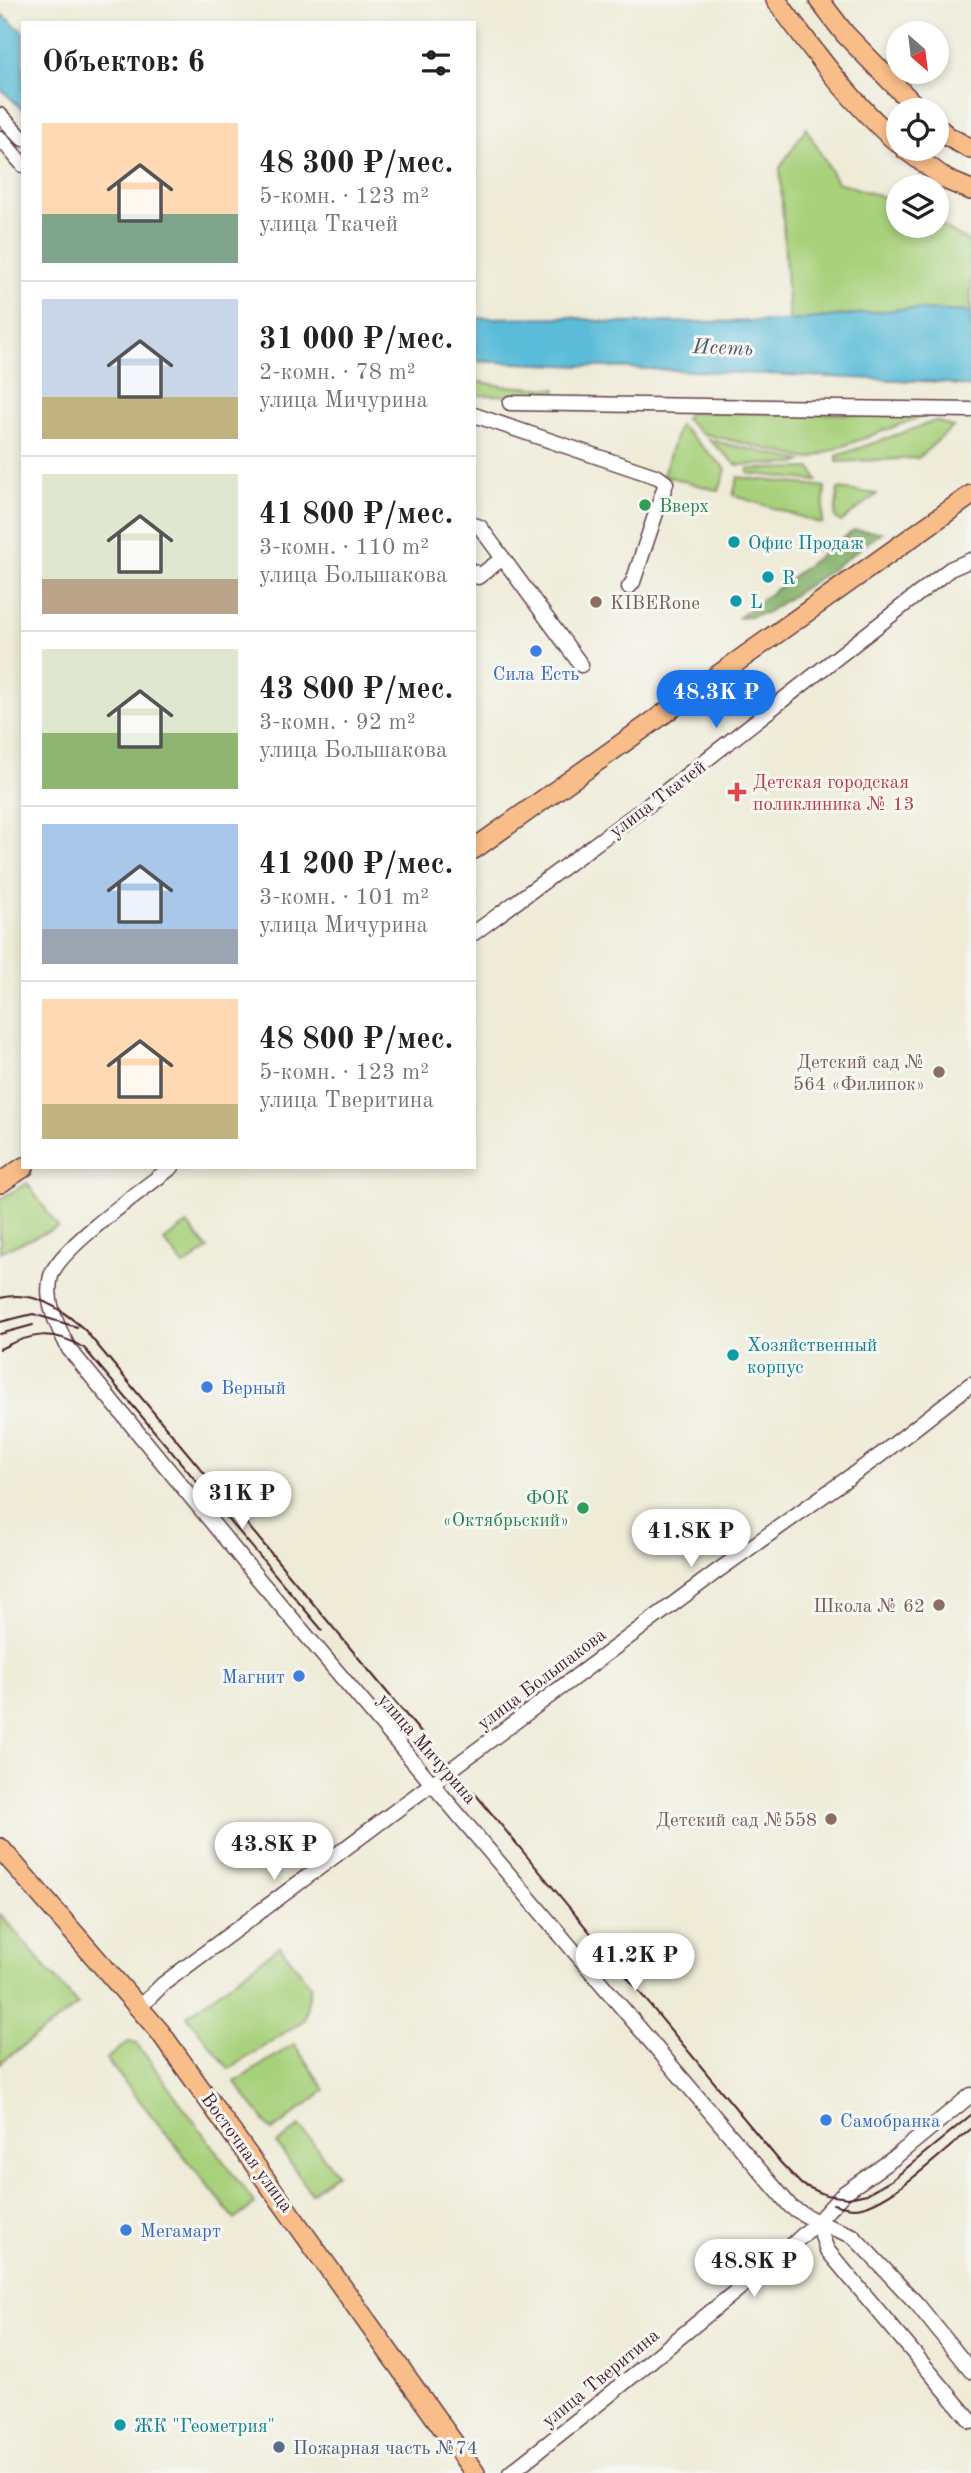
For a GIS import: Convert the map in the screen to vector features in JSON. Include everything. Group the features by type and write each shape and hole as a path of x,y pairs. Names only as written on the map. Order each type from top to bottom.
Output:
{"main road":[{"path":"776,0 828,70 886,133"},
{"path":"819,0 845,34 907,98"},
{"path":"949,137 971,149"},
{"path":"921,161 947,180 971,190"},
{"path":"476,848 971,495"},
{"path":"0,1183 21,1169"},
{"name":"Восточная улица","path":"0,1848 160,2032 475,2473"}],"street":[{"path":"0,115 21,137"},
{"path":"0,138 21,163"},
{"path":"510,403 971,410"},
{"path":"476,416 658,477 666,483 629,587"},
{"path":"476,526 480,527 581,665"},
{"path":"476,574 478,577 503,558"},
{"name":"улица Ткачей","path":"476,932 651,803 950,569 971,560"},
{"name":"улица Мичурина","path":"169,1169 75,1243 51,1275 50,1302 55,1320 69,1349 261,1582 791,2207 817,2222 847,2232 918,2305 971,2371"},
{"name":"улица Большакова","path":"139,2008 163,1984 716,1572 879,1456 971,1384"},
{"name":"улица Тверитина","path":"510,2473 634,2375 817,2222 844,2193 894,2158 971,2095"},
{"path":"817,2222 827,2250 971,2421"}],"green space":[{"path":"806,128 837,182 886,198 886,238 949,238 949,230 971,243 971,312 903,309 789,321 780,168"},
{"path":"476,381 556,389 555,396 476,395"},
{"path":"689,412 920,417 809,459 701,433 685,419"},
{"path":"935,421 953,427 918,458 837,462 837,456"},
{"path":"679,425 726,469 719,491 663,475"},
{"path":"709,440 802,461 795,464 737,465"},
{"path":"811,468 818,481 748,473 748,469"},
{"path":"738,477 825,487 822,524 733,495"},
{"path":"838,489 877,494 841,522 835,517"},
{"path":"854,530 882,532 766,613 738,618"},
{"path":"27,1183 58,1227 0,1252 0,1199"},
{"path":"187,1224 208,1249 184,1266 164,1241"},
{"path":"0,1914 78,2005 0,2063"},
{"path":"280,1946 311,1986 304,2020 229,2069 187,2016"},
{"path":"130,2041 137,2044 255,2204 235,2219 106,2059"},
{"path":"294,2044 325,2090 272,2131 235,2082"},
{"path":"300,2126 336,2173 311,2193 277,2144"}],"water":[{"path":"0,13 21,30 21,108 0,88"},
{"name":"Исеть","path":"903,309 971,312 971,387 940,382 476,361 476,318 570,317 613,323 789,321"}],"tram line":[{"path":"0,1298 35,1298 55,1307 84,1329 801,2184 826,2195 848,2198 867,2194 892,2180 971,2115"},
{"path":"0,1322 33,1314 77,1327"},
{"path":"0,1334 33,1325"},
{"path":"0,1349 22,1339 42,1335 62,1338 84,1348 322,1630"},
{"path":"833,2204 855,2208 883,2198 915,2176 971,2129"}],"place":[{"name":"Вверх","path":"645,505"},
{"name":"Офис Продаж","path":"734,542"},
{"name":"R","path":"768,577"},
{"name":"L","path":"736,601"},
{"name":"KIBERone","path":"596,602"},
{"name":"Сила Есть","path":"536,651"},
{"name":"Детская городская поликлиника № 13","path":"737,792"},
{"name":"Детский сад № 564 «Филипок»","path":"939,1072"},
{"name":"Хозяйственный корпус","path":"733,1355"},
{"name":"Верный","path":"207,1387"},
{"name":"ФОК «Октябрьский»","path":"583,1508"},
{"name":"Школа № 62","path":"939,1605"},
{"name":"Магнит","path":"299,1676"},
{"name":"Детский сад №558","path":"831,1819"},
{"name":"Самобранка","path":"826,2120"},
{"name":"Мегамарт","path":"126,2230"},
{"name":"ЖК \"Геометрия\"","path":"120,2425"},
{"name":"Пожарная часть №74","path":"279,2447"}]}
